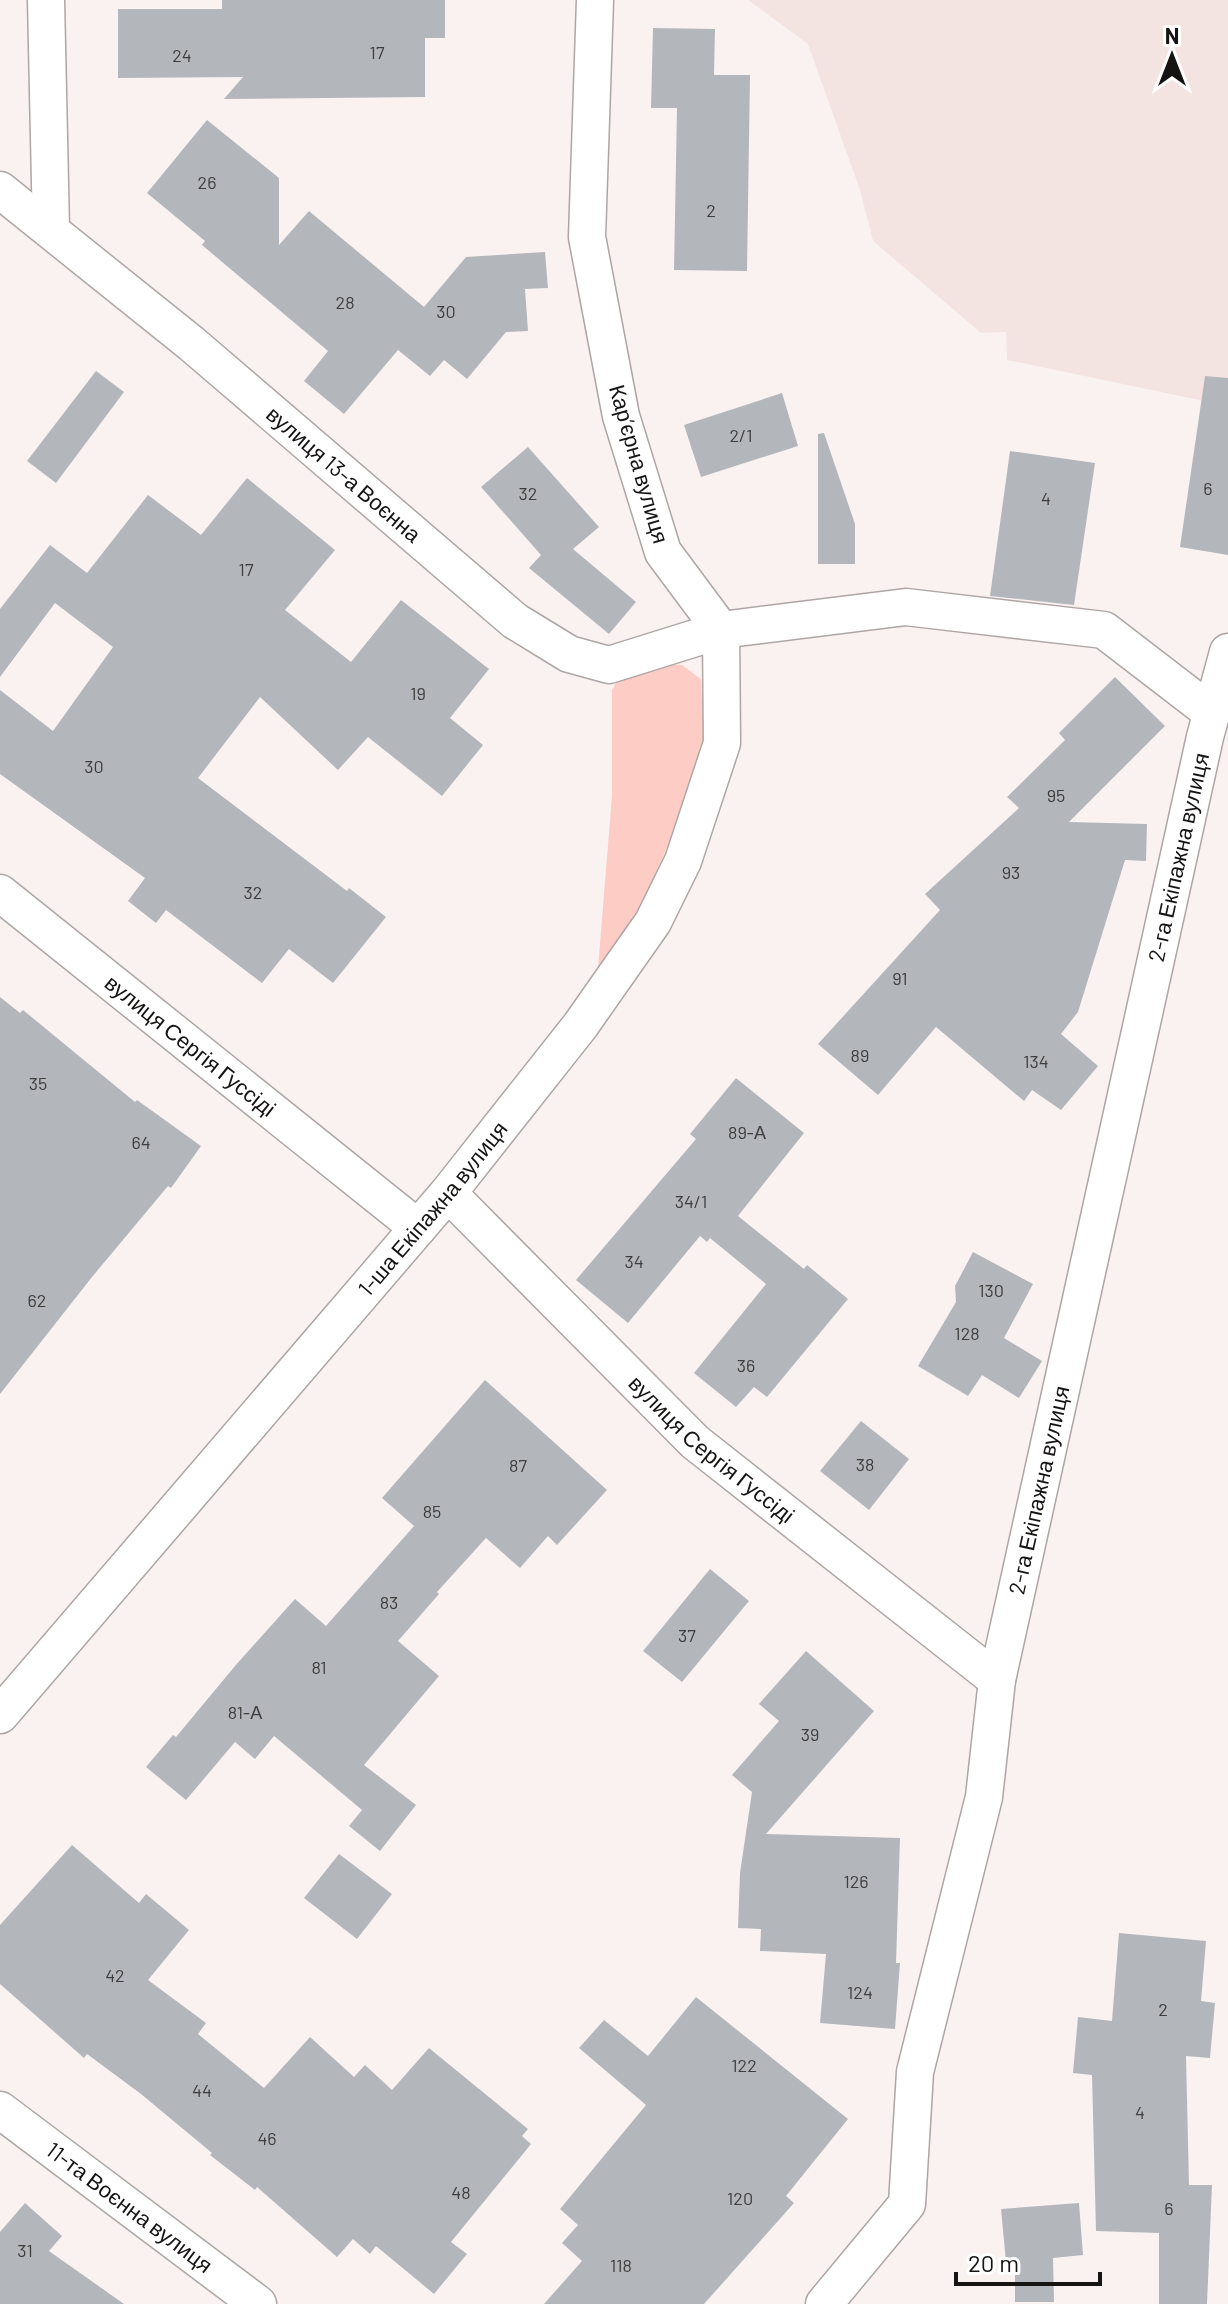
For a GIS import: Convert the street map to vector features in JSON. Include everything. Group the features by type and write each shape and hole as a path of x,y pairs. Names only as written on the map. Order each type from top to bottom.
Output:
{"street":[{"path":"46,0 51,229"},
{"name":"Карʼєрна вулиця","path":"595,0 587,237 621,416 663,552 721,630"},
{"name":"вулиця 13-а Воєнна","path":"0,190 192,344 515,621 569,654 609,665 721,630"},
{"path":"721,630 906,607 1104,630 1212,713"},
{"name":"1-ша Екіпажна вулиця","path":"0,1715 448,1193 580,1026 653,922 683,861 722,743 721,630"},
{"name":"2-га Екіпажна вулиця","path":"824,2304 907,2204 915,2072 984,1797 997,1680 1228,652"},
{"name":"вулиця Сергія Гуссіді","path":"0,893 418,1228"},
{"name":"вулиця Сергія Гуссіді","path":"448,1193 695,1442 997,1680"},
{"name":"11-та Воєнна вулиця","path":"0,2110 258,2304"}],"shaded area":[{"path":"748,0 1228,0 1228,406 1007,360 1006,332 981,333 873,241 860,190 808,44"},
{"path":"650,663 682,665 701,679 704,745 688,800 639,911 598,968 612,796 612,690 623,671"}],"building":[{"path":"222,0 445,0 445,38 425,38 425,97 224,99 243,77 118,78 118,9 222,9"},
{"path":"653,28 715,29 714,75 750,75 747,271 674,270 677,108 651,108"},
{"path":"207,120 279,178 279,245 309,211 424,307 466,257 545,252 548,288 525,289 528,331 506,332 467,379 444,360 430,376 398,350 344,414 304,381 328,351 202,245 205,241 147,193"},
{"path":"96,371 124,392 56,483 27,461"},
{"path":"1205,376 1228,378 1228,555 1180,547"},
{"path":"782,393 798,446 701,477 684,425"},
{"path":"824,433 855,524 855,564 818,564 818,434"},
{"path":"528,447 599,527 573,549 636,602 609,634 529,568 541,555 481,487"},
{"path":"1010,451 1095,463 1074,605 990,596"},
{"path":"247,478 335,550 285,610 351,662 401,600 489,669 450,718 483,745 442,796 368,737 338,770 260,697 198,778 386,917 333,983 289,949 262,983 166,910 156,923 128,901 145,878 0,774 0,690 53,731 113,647 55,603 0,677 0,609 50,545 87,573 148,495 201,535"},
{"path":"1115,677 1165,726 1069,822 1147,824 1146,861 1125,860 1078,1012 1061,1034 1098,1066 1061,1110 1032,1090 1024,1101 936,1027 878,1095 818,1044 940,910 925,894 1019,808 1007,797 1065,740 1059,733"},
{"path":"0,997 20,1013 23,1010 135,1102 137,1100 201,1146 171,1188 168,1186 92,1277 0,1394"},
{"path":"736,1078 804,1133 738,1216 804,1269 807,1265 848,1299 767,1397 754,1387 736,1407 694,1373 766,1284 710,1238 707,1242 700,1236 628,1323 576,1280 696,1139 690,1134"},
{"path":"973,1252 1033,1284 1004,1338 1042,1361 1019,1398 982,1375 968,1396 918,1366 956,1302 955,1286"},
{"path":"485,1380 607,1490 557,1545 548,1536 520,1568 486,1538 398,1641 439,1676 364,1765 416,1805 380,1851 349,1826 362,1810 274,1736 255,1759 235,1742 186,1800 146,1767 173,1735 176,1737 295,1599 326,1626 414,1526 382,1498"},
{"path":"861,1421 909,1459 869,1510 820,1471"},
{"path":"710,1569 749,1601 682,1682 643,1651"},
{"path":"806,1651 874,1711 766,1834 900,1838 896,1963 900,1963 895,2029 820,2023 826,1954 760,1951 761,1929 738,1928 740,1873 752,1792 732,1775 779,1721 759,1704"},
{"path":"72,1845 139,1903 146,1894 189,1930 148,1980 206,2023 198,2034 264,2088 310,2037 354,2077 365,2065 392,2090 429,2048 528,2129 522,2136 531,2144 451,2242 467,2254 434,2294 376,2246 370,2254 353,2239 337,2257 257,2187 255,2190 210,2155 212,2153 141,2094 87,2054 84,2058 0,1984 0,1925"},
{"path":"339,1854 392,1894 357,1939 304,1898"},
{"path":"1119,1933 1206,1941 1201,2001 1215,2003 1210,2058 1186,2056 1189,2185 1212,2185 1207,2304 1159,2304 1159,2233 1096,2231 1092,2075 1073,2073 1078,2017 1112,2021"},
{"path":"696,1997 848,2119 786,2196 794,2203 704,2304 544,2304 582,2261 562,2243 578,2225 560,2209 646,2105 579,2048 604,2020 648,2056"},
{"path":"25,2203 62,2236 49,2251 124,2304 0,2304 0,2232"},
{"path":"1079,2203 1083,2255 1053,2258 1054,2302 1015,2302 1015,2262 1006,2262 1001,2209"}]}
